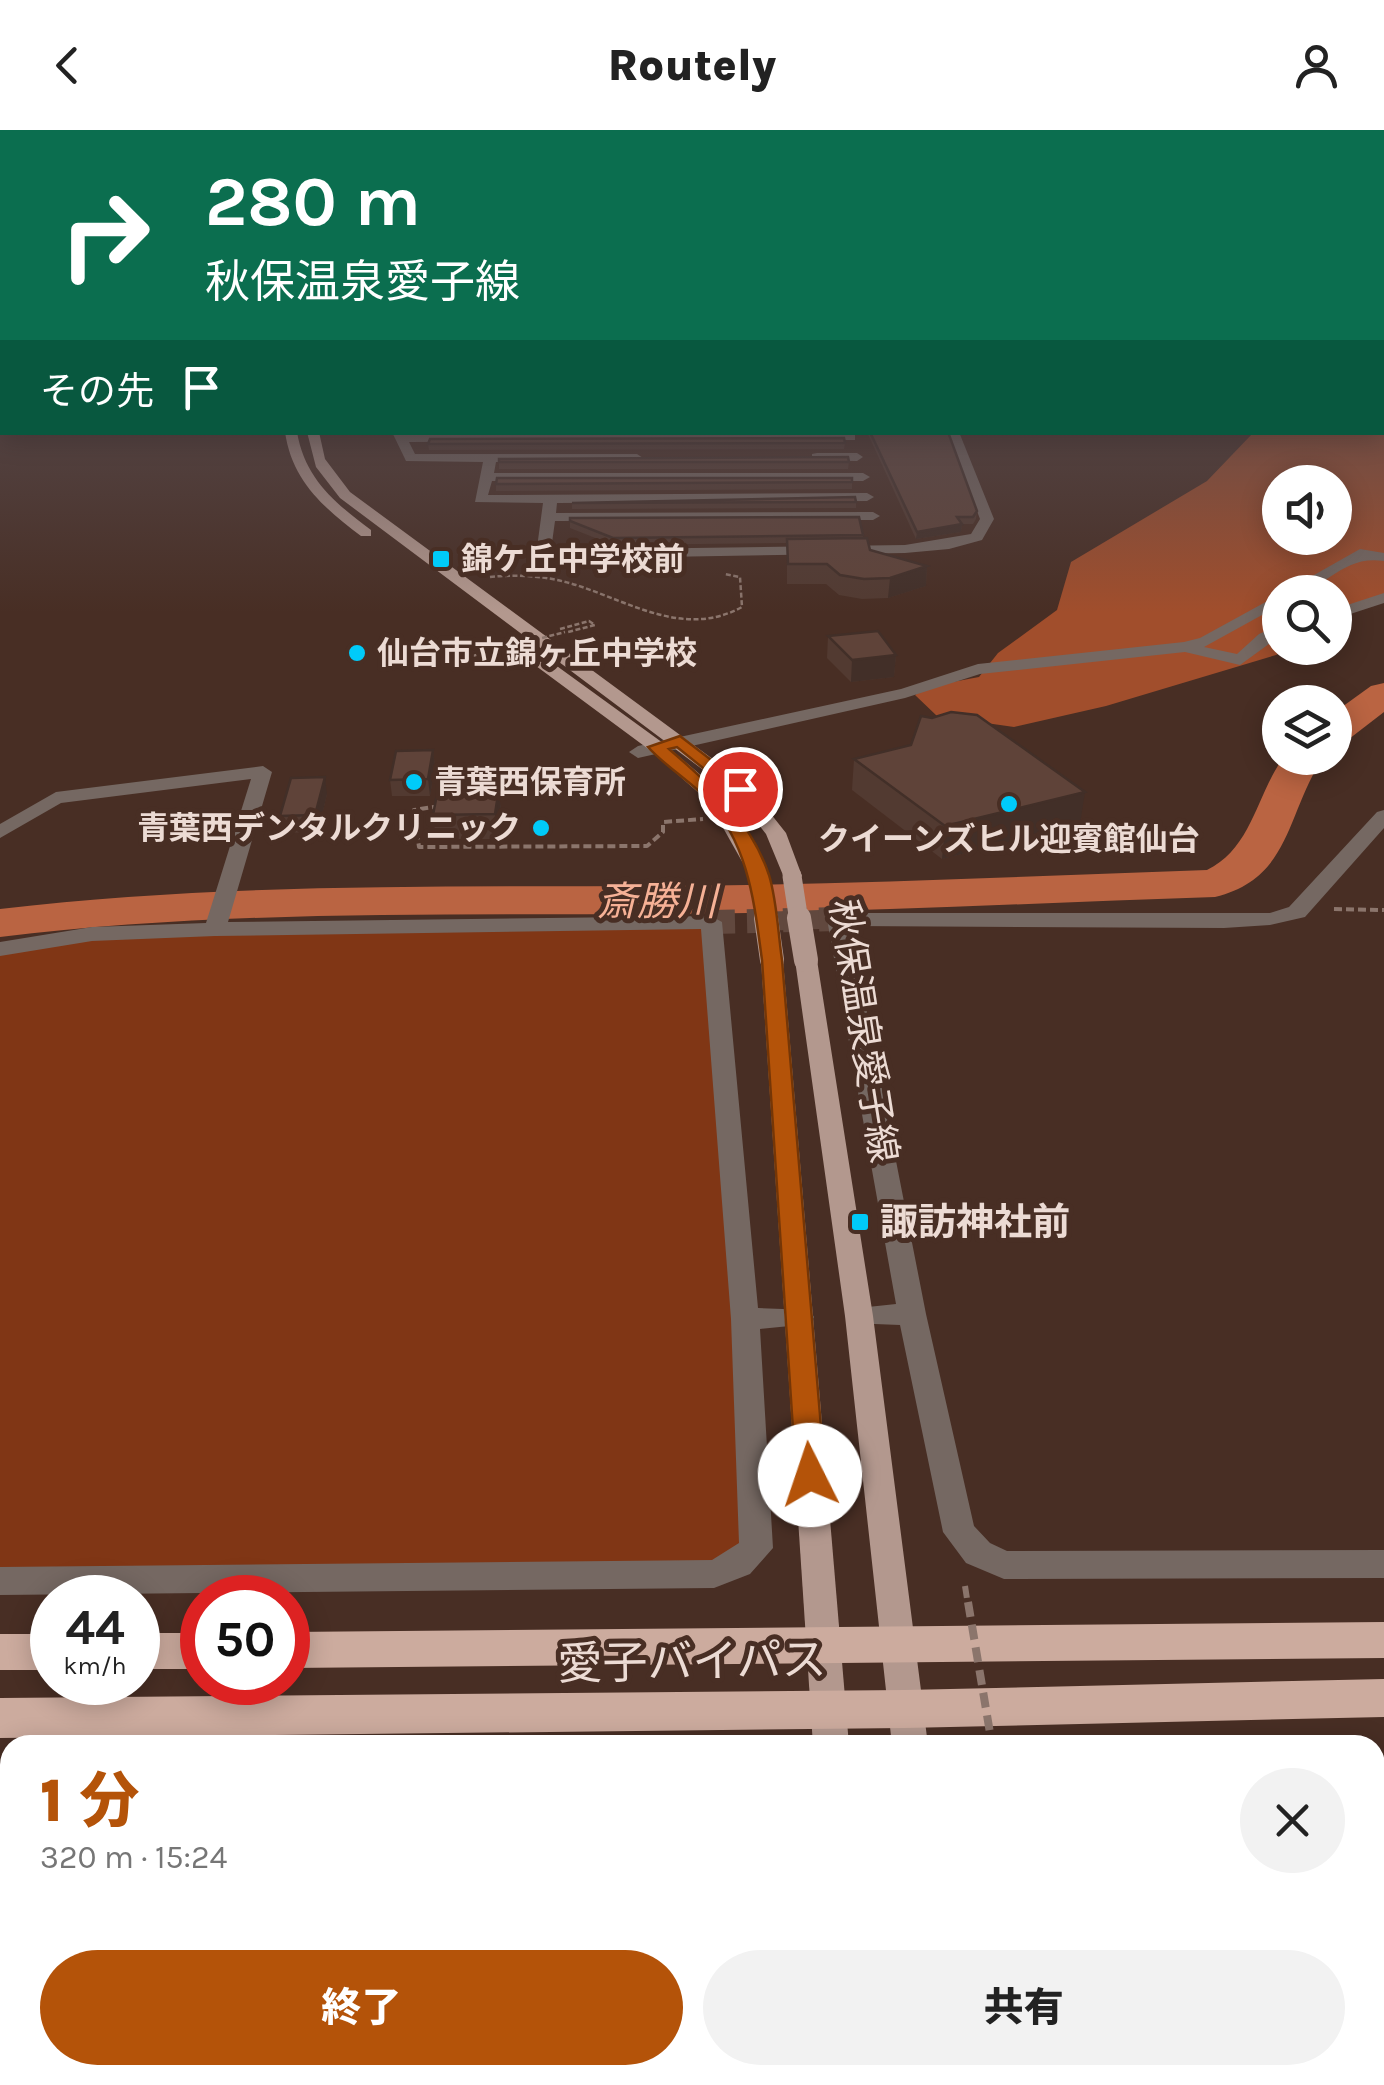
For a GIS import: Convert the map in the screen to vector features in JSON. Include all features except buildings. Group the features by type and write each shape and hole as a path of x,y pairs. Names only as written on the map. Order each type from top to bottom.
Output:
{"highway":[{"name":"愛子バイパス","path":"310,1650 1384,1640"},
{"path":"0,1652 30,1652"},
{"name":"愛子バイパス","path":"0,1718 908,1727 1384,1698"}],"main road":[{"name":"秋保温泉愛子線","path":"292,435 298,469 329,506 715,797 760,877 772,960 829,1727"},
{"name":"秋保温泉愛子線","path":"313,435 312,445 322,469 345,495 680,741 740,789 776,833 792,876 806,960 858,1316 908,1727"}],"street":[{"path":"645,458 411,458 400,436 850,435 882,550"},
{"path":"551,498 543,555 882,550 964,542 977,537 986,526 982,502 954,435"},
{"path":"800,457 857,457"},
{"path":"491,458 480,499 867,497"},
{"path":"486,477 863,477"},
{"path":"548,517 872,516"},
{"path":"1322,575 1360,553 1384,556"},
{"path":"1352,608 1384,598"},
{"path":"648,749 905,692 978,669 1185,647 1206,641 1262,609"},
{"path":"1185,647 1240,660 1262,640"},
{"path":"0,832 56,798 262,772 216,926"},
{"path":"1384,816 1301,908 1270,919 838,919 912,1314 959,1532 978,1552 1004,1565 1384,1564"},
{"path":"0,949 92,934 216,926 711,922 745,1319 756,1548 738,1564 714,1574 0,1581"},
{"path":"858,1316 912,1314"},
{"path":"745,1319 800,1318"}],"path":[{"path":"481,578 530,577 574,584 646,610 701,620 721,618 742,607 744,582 740,577 717,574"},
{"path":"496,645 444,658 449,662 595,625 589,622 556,630"},
{"path":"456,806 421,806 414,810 419,846 647,846 663,832 663,822 708,818"},
{"path":"1301,908 1384,910"},
{"path":"966,1586 990,1735"}],"shaded area":[{"path":"1251,435 1384,435 1384,595 1352,613 1352,575 1262,575 1262,659 1106,706 1014,727 937,716 915,695 926,687 979,677 998,653 1057,610 1071,562 1207,481"},
{"path":"711,922 756,1548 738,1564 160,1577 30,1575 30,1580 0,1581 0,944 104,928"}],"waterway":[{"name":"斎勝川","path":"1352,718 1384,694"},
{"name":"斎勝川","path":"0,923 82,913 248,902 733,899 1215,883 1236,873 1262,845 1292,775"}],"tunnel":[{"path":"711,922 838,919 772,921"}],"place":[{"name":"錦ケ丘中学校前","path":"441,559"},
{"name":"仙台市立錦ヶ丘中学校","path":"357,653"},
{"name":"青葉西保育所","path":"414,782"},
{"name":"クイーンズヒル迎賓館仙台","path":"1009,804"},
{"name":"青葉西デンタルクリニック","path":"541,828"},
{"name":"諏訪神社前","path":"860,1222"}],"route":[{"path":"740,789 680,741 657,747 715,797 760,877 772,960 810,1475"}]}
